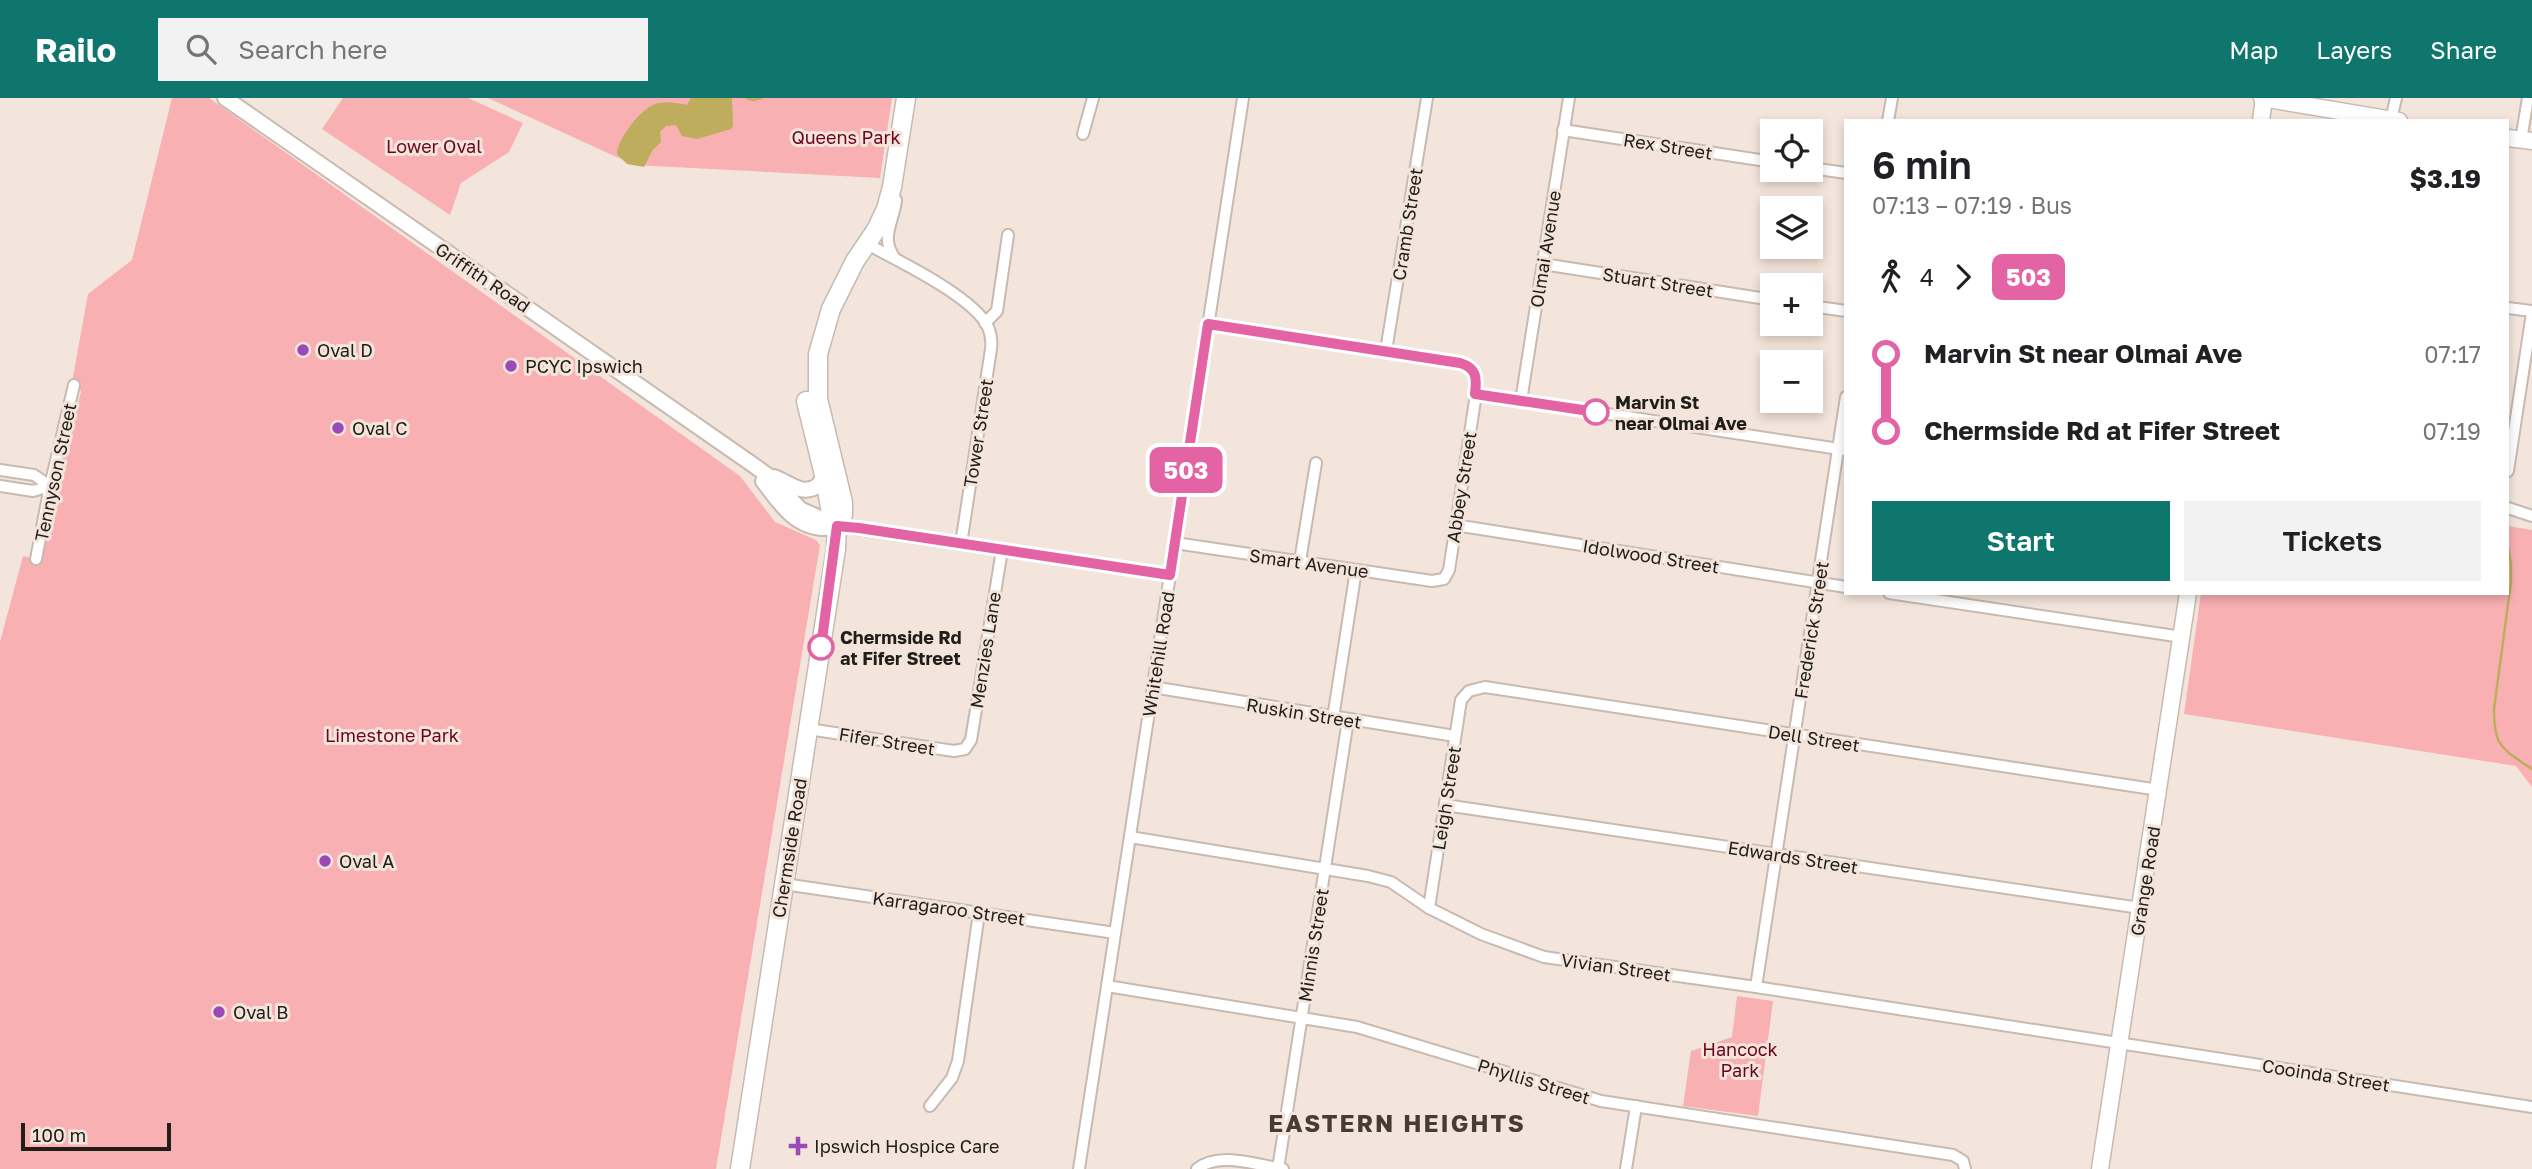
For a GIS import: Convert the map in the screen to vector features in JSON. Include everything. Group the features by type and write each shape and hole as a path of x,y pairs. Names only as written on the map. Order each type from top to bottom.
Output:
{"main road":[{"name":"Chermside Road","path":"837,526 832,516 806,405 806,354 814,323 826,297 867,244 883,215 893,183 906,98"},
{"path":"2261,119 2264,98 2389,119"},
{"name":"Chermside Road","path":"740,1169 837,526 842,517 843,502 820,411 816,370 827,318 855,261"},
{"name":"Grange Road","path":"2100,1169 2188,595"}],"street":[{"name":"Griffith Road","path":"225,98 742,456 766,474 800,509 837,526"},
{"path":"1083,134 1093,98"},
{"name":"Whitehill Road","path":"1079,1169 1243,98"},
{"name":"Cramb Street","path":"1386,351 1427,98"},
{"name":"Olmai Avenue","path":"1521,401 1569,98"},
{"path":"1888,119 1892,98"},
{"path":"2395,119 2396,98"},
{"path":"2520,139 2528,98"},
{"name":"Rex Street","path":"1563,130 1760,160"},
{"path":"1823,170 1844,173"},
{"path":"893,183 896,205 887,242 896,260"},
{"path":"867,244 947,289 985,323 997,311 1008,235"},
{"name":"Stuart Street","path":"1543,264 1760,298"},
{"path":"2509,307 2532,312 2509,464"},
{"path":"1823,308 1844,311"},
{"name":"Tower Street","path":"961,544 992,346 985,323"},
{"path":"1208,324 1466,365 1475,373 1477,379 1475,394 1842,449"},
{"name":"Tennyson Street","path":"36,559 74,385"},
{"name":"Abbey Street","path":"1444,579 1448,570 1475,394"},
{"name":"Frederick Street","path":"1756,987 1844,423"},
{"name":"Griffith Road","path":"742,456 792,516 818,527 837,526 1170,575"},
{"path":"1300,561 1315,463"},
{"path":"0,470 34,475 50,486"},
{"path":"766,474 805,490 819,485 824,475"},
{"path":"0,486 33,491 50,486"},
{"path":"2509,508 2532,516"},
{"name":"Idolwood Street","path":"1455,525 1844,587"},
{"name":"Smart Avenue","path":"1175,543 1432,581 1444,579"},
{"name":"Menzies Lane","path":"965,749 971,740 1002,550"},
{"path":"1333,718 1356,570"},
{"path":"1902,595 2182,637"},
{"name":"Ruskin Street","path":"1153,687 1455,736"},
{"name":"Dell Street","path":"1469,691 1485,687 2158,790"},
{"name":"Leigh Street","path":"1429,908 1461,700 1469,691"},
{"name":"Minnis Street","path":"1280,1169 1348,720"},
{"name":"Fifer Street","path":"808,729 954,751 965,749"},
{"name":"Edwards Street","path":"1445,804 2140,908"},
{"name":"Vivian Street","path":"1130,837 1391,882 1429,908 1481,934 1544,957 2120,1043"},
{"name":"Karragaroo Street","path":"784,884 1115,933"},
{"path":"930,1106 952,1078 958,1061 979,913"},
{"name":"Phyllis Street","path":"1107,986 1357,1027 1601,1101 1954,1155 1964,1165"},
{"name":"Cooinda Street","path":"2120,1043 2532,1107"},
{"path":"1626,1169 1636,1106"},
{"path":"1197,1169 1204,1163 1222,1159 1280,1169"}],"green space":[{"name":"Limestone Park","path":"172,98 209,98 740,476 775,522 816,540 820,545 716,1169 0,1169 0,642 23,556 41,560 81,392 78,383 72,382 88,294 132,260"},
{"name":"Lower Oval","path":"343,98 468,98 523,123 509,152 461,183 450,215 322,129"},
{"name":"Queens Park","path":"488,98 892,98 880,178 634,165"},
{"path":"2509,526 2532,530 2532,787 2516,766 2184,714 2201,595 2509,595"},
{"name":"Hancock Park","path":"1737,996 1773,1001 1758,1116 1683,1106 1691,1051 1732,1037"}],"shaded area":[{"path":"691,98 732,98 731,129 697,139 682,136 676,125 666,126 660,132 661,142 652,151 644,167 627,164 617,154 626,132 646,110 662,102 687,105"}],"waterway":[{"path":"747,98 761,98"},
{"path":"2509,553 2511,582 2494,722 2502,746 2532,769"}],"bus line":[{"name":"503","path":"821,647 837,526 1170,575 1208,324 1460,363 1475,373 1475,394 1596,412"}],"place":[{"name":"Oval D","path":"303,350"},
{"name":"PCYC Ipswich","path":"511,366"},
{"name":"Marvin St near Olmai Ave","path":"1596,412"},
{"name":"Oval C","path":"338,428"},
{"name":"Chermside Rd at Fifer Street","path":"821,647"},
{"name":"Oval A","path":"325,861"},
{"name":"Oval B","path":"219,1012"},
{"name":"Ipswich Hospice Care","path":"798,1146"}],"district":[{"name":"EASTERN HEIGHTS","path":"1397,1122"}]}
